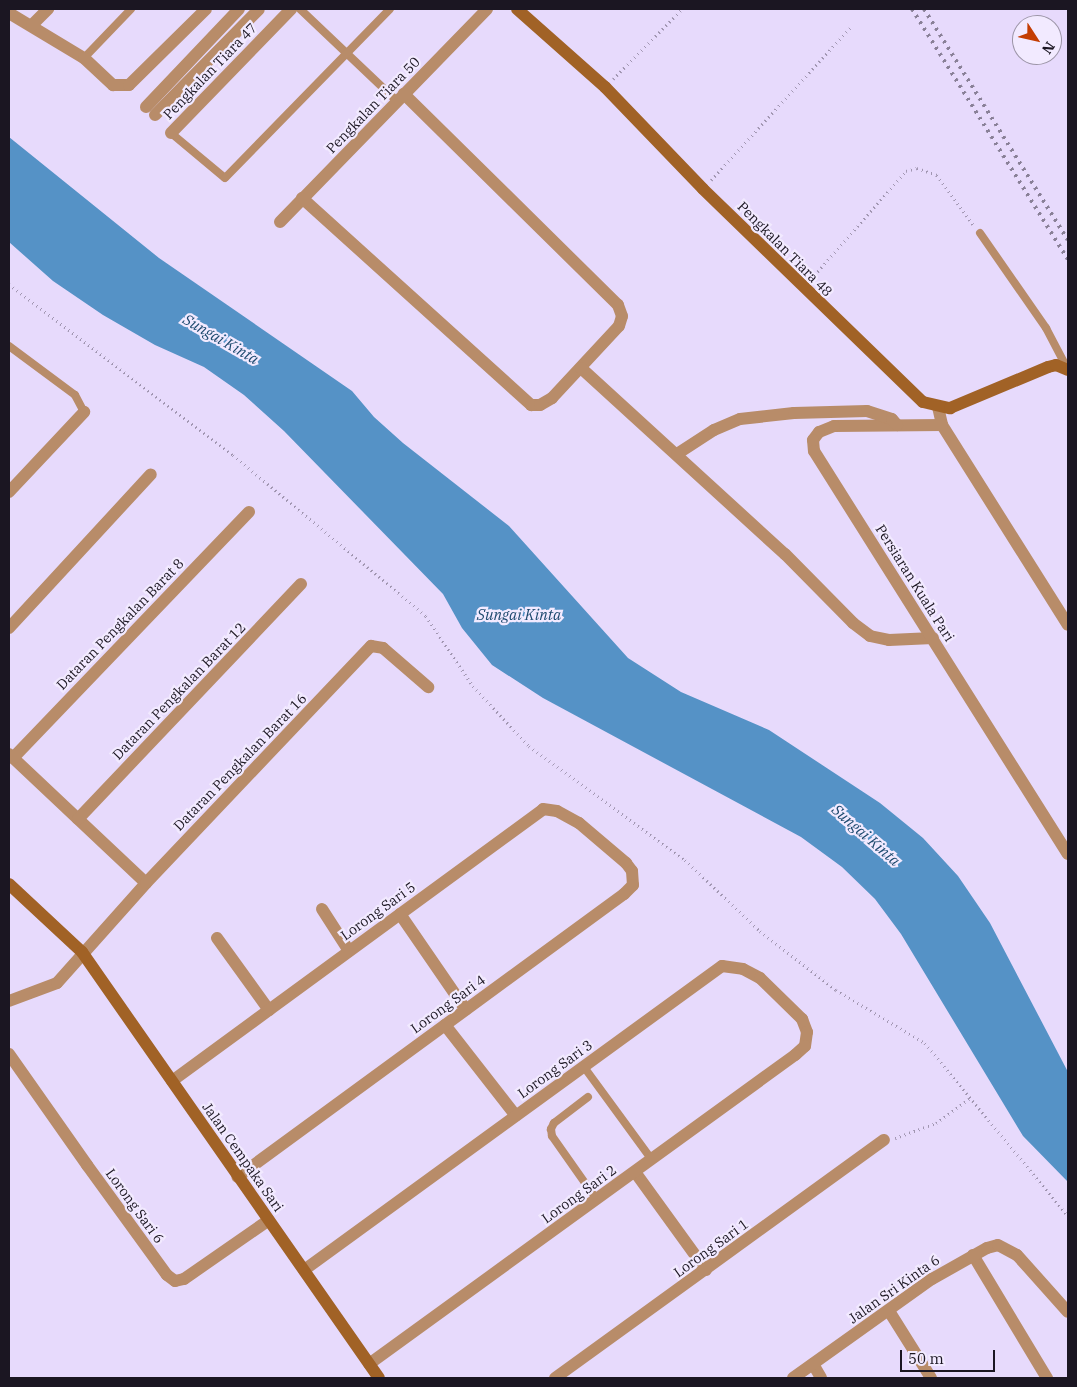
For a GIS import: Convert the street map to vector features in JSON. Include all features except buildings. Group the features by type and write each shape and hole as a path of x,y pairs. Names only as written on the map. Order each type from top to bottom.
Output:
{"street":[{"path":"32,26 48,9"},
{"path":"9,14 84,58 113,85 129,85 206,9"},
{"path":"240,9 151,111 253,11 270,30"},
{"name":"Pengkalan Tiara 47","path":"171,133 291,9"},
{"name":"Pengkalan Tiara 50","path":"280,222 488,9"},
{"name":"Pengkalan Tiara 48","path":"517,9 605,87 703,189 914,396 938,407"},
{"path":"302,198 531,405 540,405 552,398 619,326 622,316 618,305 400,98"},
{"path":"1068,369 1048,367 957,406 938,407 942,425 1068,625"},
{"path":"581,368 785,554 853,624 870,636 889,640 933,638"},
{"path":"677,454 714,430 740,419 794,413 867,411 892,419 897,425"},
{"path":"9,492 84,412"},
{"name":"Persiaran Kuala Pari","path":"942,425 834,426 820,432 813,440 814,451 1068,854"},
{"path":"9,628 151,474"},
{"name":"Dataran Pengkalan Barat 8","path":"11,756 249,512"},
{"name":"Dataran Pengkalan Barat 12","path":"78,819 301,584"},
{"name":"Dataran Pengkalan Barat 16","path":"82,952 371,646 383,648 428,687"},
{"path":"11,756 146,883"},
{"name":"Lorong Sari 5","path":"172,1081 543,809 557,811 606,844"},
{"name":"Lorong Sari 4","path":"238,1177 633,885 632,871 606,844"},
{"name":"Jalan Cempaka Sari","path":"10,889 82,952 379,1378"},
{"path":"322,910 349,951"},
{"path":"400,914 466,1010"},
{"path":"217,938 269,1010"},
{"path":"9,1002 57,983 82,952"},
{"name":"Lorong Sari 3","path":"304,1270 722,966 743,969 760,978 802,1019 807,1032 804,1046"},
{"path":"445,1025 516,1116"},
{"name":"Lorong Sari 2","path":"369,1364 652,1160 804,1046"},
{"name":"Lorong Sari 6","path":"9,1054 104,1189 167,1275 175,1281 184,1279 269,1220"},
{"name":"Lorong Sari 1","path":"555,1378 884,1140"},
{"path":"635,1172 706,1270"},
{"name":"Jalan Sri Kinta 6","path":"793,1378 890,1311 932,1279 974,1255 998,1245 1017,1255 1068,1312"},
{"path":"974,1255 1047,1378"},
{"path":"890,1311 931,1378"},
{"path":"813,1364 821,1378"}],"lane":[{"path":"84,58 131,9"},
{"path":"300,9 400,98"},
{"path":"171,133 225,178 390,9"},
{"path":"980,233 1046,328 1068,369"},
{"path":"9,346 75,395 84,412"},
{"path":"584,1066 652,1160"},
{"path":"588,1097 554,1123 551,1129 552,1136 597,1200"}],"path":[{"path":"605,87 682,9"},
{"path":"703,189 850,28"},
{"path":"803,288 906,171 917,168 937,174 980,233"},
{"path":"9,284 233,454 426,616 473,686 529,746 685,860 760,931 836,990 924,1043 1068,1216"},
{"path":"884,1140 912,1134 936,1123 970,1098"}],"water":[{"name":"Sungai Kinta","path":"9,137 159,258 352,391 374,417 403,443 509,526 628,658 681,692 769,730 880,803 923,838 958,876 990,923 1068,1072 1068,1182 1023,1136 901,934 875,899 842,867 801,837 543,698 492,665 462,628 443,594 284,431 244,395 204,367 155,345 103,315 53,281 9,242"}],"railway":[{"path":"912,9 1068,260"},
{"path":"924,9 1068,240"}]}
